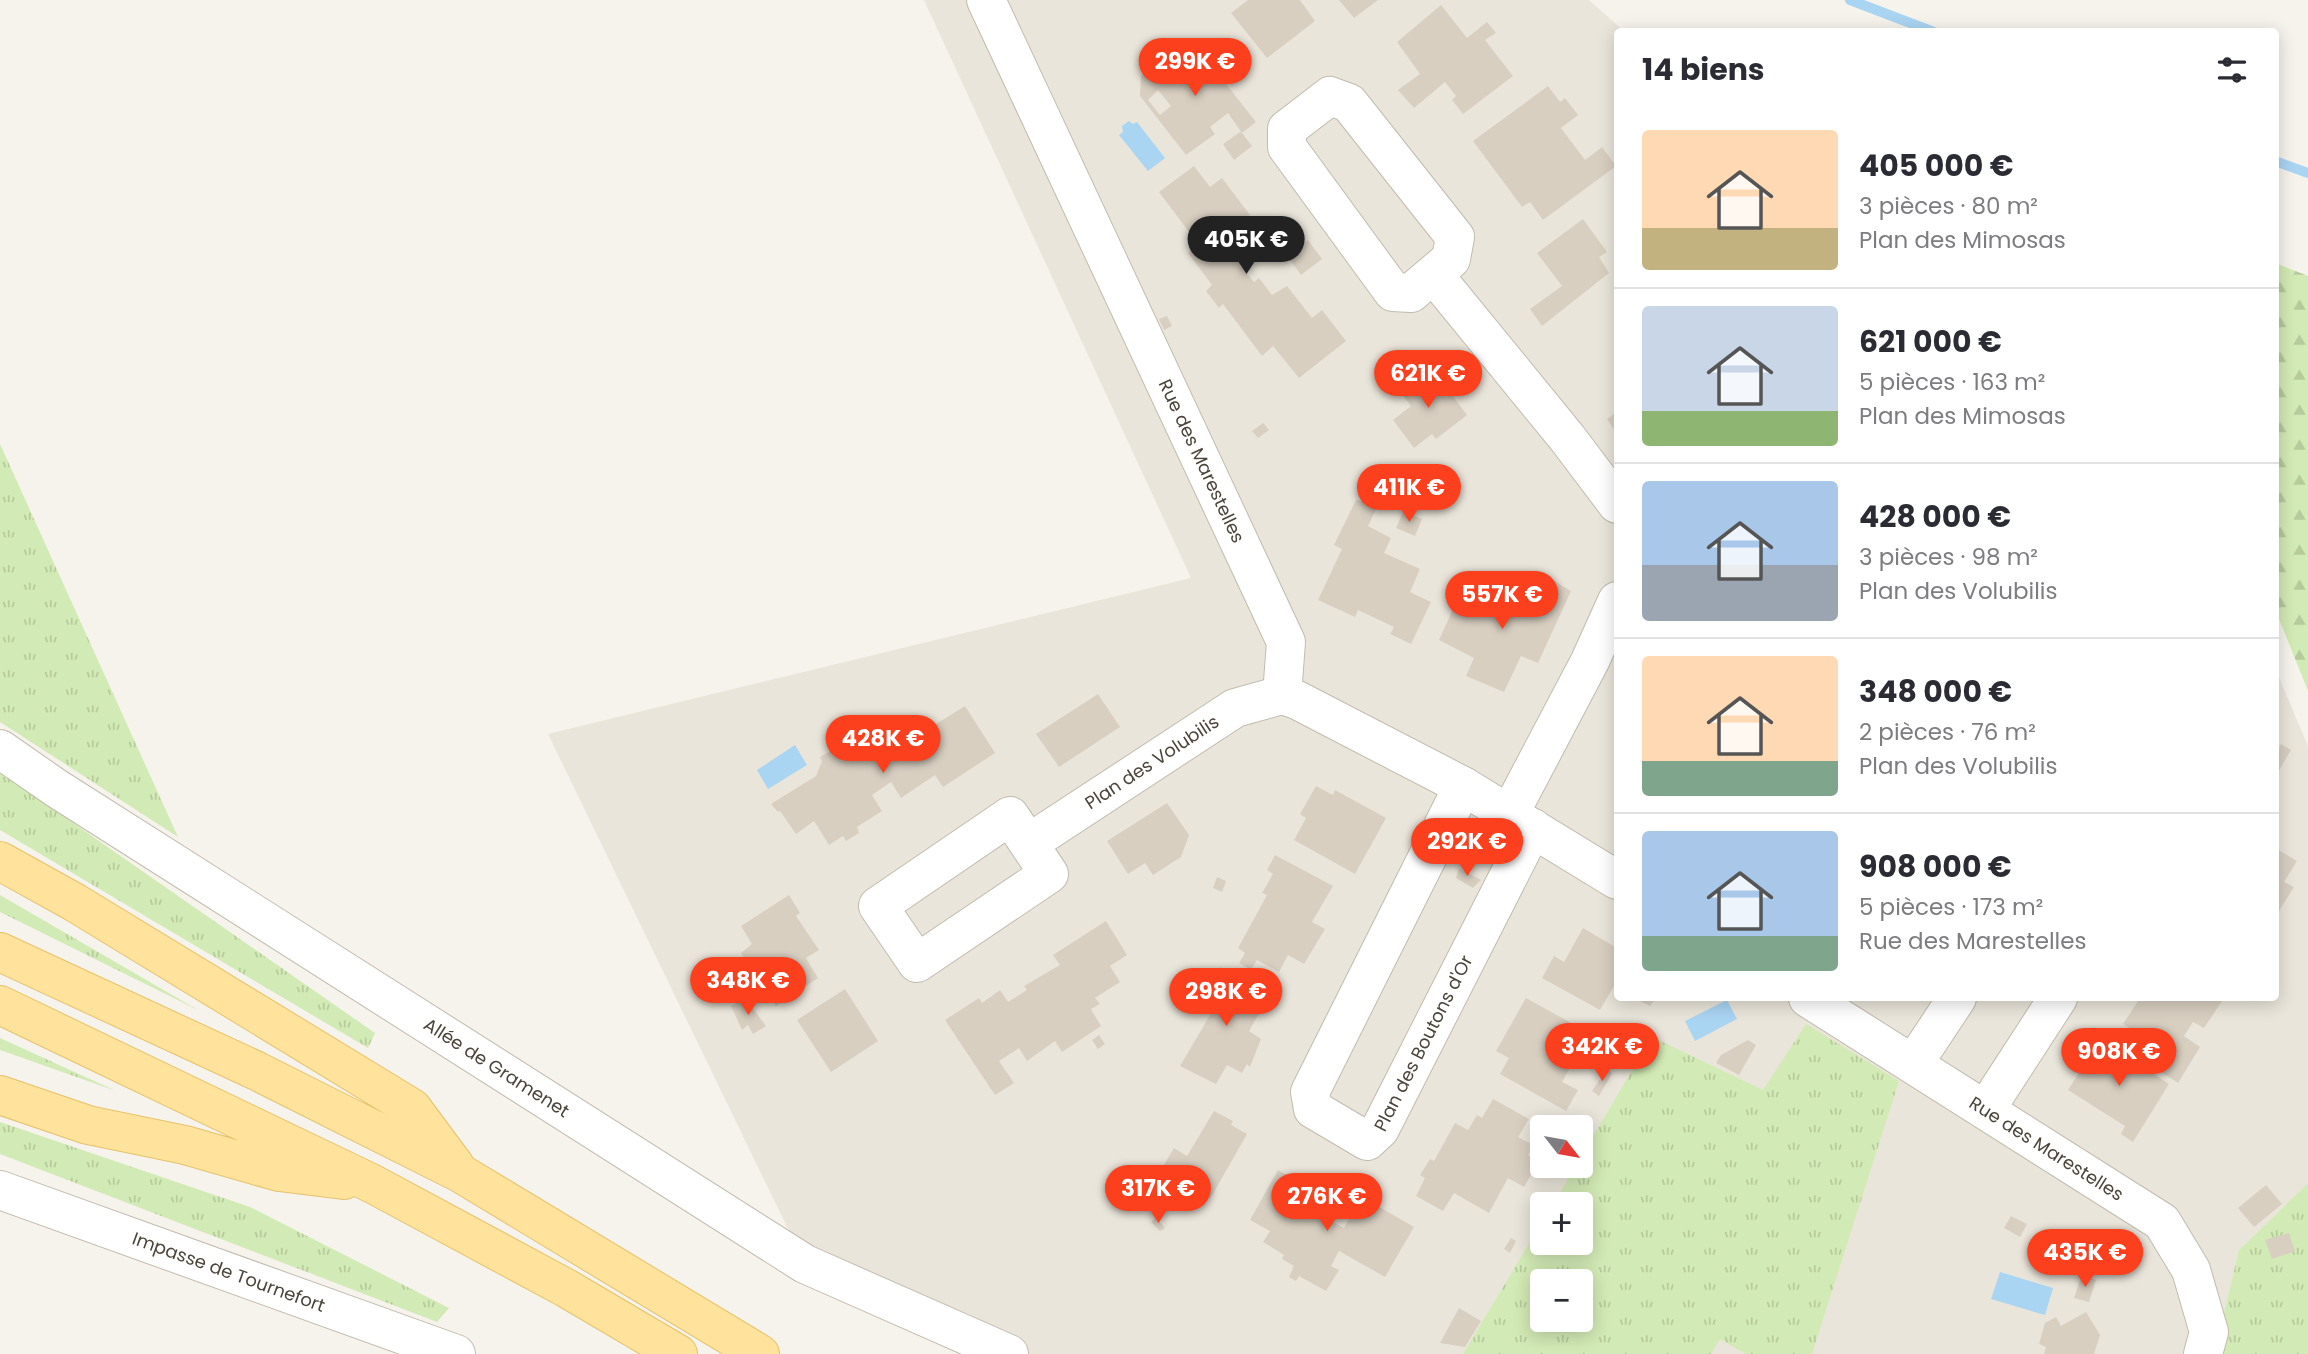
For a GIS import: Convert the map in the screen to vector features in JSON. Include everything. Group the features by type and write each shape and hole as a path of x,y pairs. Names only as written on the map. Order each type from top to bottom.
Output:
{"main road":[{"path":"0,861 74,902 412,1108 460,1173"},
{"path":"0,952 257,1071 460,1173 761,1354"},
{"path":"0,1005 373,1184 566,1287 678,1354"},
{"path":"0,1095 88,1125 185,1145 279,1172 373,1184"}],"street":[{"name":"Rue des Marestelles","path":"986,0 1286,642 1282,695"},
{"path":"1330,96 1349,103 1455,237 1451,259 1434,275 1411,293 1393,292 1287,147 1287,129 1330,96"},
{"path":"1434,275 1568,439 1614,500"},
{"path":"1522,820 1614,608"},
{"path":"1282,695 1309,706 1463,786 1614,878"},
{"name":"Plan des Volubilis","path":"1029,844 1235,708 1282,695"},
{"name":"Allée de Gramenet","path":"0,750 391,1003 804,1264 1009,1354"},
{"name":"Plan des Boutons d'Or","path":"1463,786 1310,1092 1313,1109 1367,1140 1380,1129 1522,820"},
{"name":"Rue des Marestelles","path":"1813,1001 2162,1222 2191,1270 2209,1332 2203,1354"},
{"path":"1914,1063 1955,1001"},
{"path":"1986,1109 2056,1001"},
{"name":"Impasse de Tournefort","path":"0,1190 456,1354"}],"shaded area":[{"path":"924,0 1589,0 1621,28 1614,28 1614,1001 2279,1001 2279,677 2308,746 2308,1183 2239,1250 2214,1354 1017,1354 805,1264 548,734 1191,578"}],"green space":[{"path":"2279,265 2308,276 2308,691 2279,619"},
{"path":"0,444 178,837 0,722"},
{"path":"0,772 375,1033 368,1048 0,830"},
{"path":"0,895 198,1010 0,912"},
{"path":"1806,1024 1899,1081 1812,1354 1746,1354 1720,1339 1711,1354 1463,1354 1530,1242 1530,1255 1593,1255 1593,1192 1560,1192 1569,1178 1593,1178 1593,1136 1652,1037 1763,1090"},
{"path":"0,1038 116,1091 0,1050"},
{"path":"0,1122 250,1207 449,1308 437,1322 0,1154"},
{"path":"2308,1183 2308,1354 2214,1354 2239,1250"}],"water":[{"path":"1129,121 1133,124 1137,122 1165,158 1148,171 1119,135 1123,132 1122,126"},
{"path":"795,745 807,765 768,789 757,770"},
{"path":"1725,1001 1728,1001 1737,1019 1695,1041 1685,1021"},
{"path":"2000,1272 2053,1288 2045,1315 1991,1299"}],"building":[{"path":"1248,0 1300,0 1315,21 1267,58 1231,13"},
{"path":"1339,0 1378,0 1354,18"},
{"path":"1441,5 1467,38 1487,22 1496,33 1485,40 1513,76 1463,114 1452,100 1456,96 1445,82 1414,108 1398,90 1420,74 1397,42"},
{"path":"1192,39 1206,42 1234,77 1226,84 1256,122 1242,133 1228,113 1210,127 1215,134 1186,155 1140,96 1141,76","holes":["1195,43 1204,55 1184,71 1174,58","1158,90 1171,106 1160,115 1148,100"]},
{"path":"1548,86 1560,102 1565,98 1578,115 1561,128 1585,160 1602,147 1614,163 1614,167 1543,220 1530,202 1522,207 1473,141"},
{"path":"1240,132 1252,146 1234,160 1223,144"},
{"path":"1194,166 1210,187 1222,178 1250,215 1239,225 1259,250 1240,265 1254,282 1259,278 1272,295 1287,286 1312,318 1322,310 1346,341 1299,378 1273,346 1262,356 1223,304 1219,308 1206,291 1212,285 1188,253 1198,244 1159,192"},
{"path":"1583,219 1607,252 1599,257 1609,273 1542,326 1530,309 1562,286 1537,253"},
{"path":"1308,240 1322,259 1301,275 1287,256"},
{"path":"1167,316 1172,326 1164,330 1159,319"},
{"path":"1432,368 1467,415 1436,439 1432,434 1414,448 1393,420 1411,406 1401,393"},
{"path":"1614,414 1614,430 1607,419"},
{"path":"1263,423 1269,430 1258,438 1252,431"},
{"path":"1356,500 1378,505 1368,526 1391,538 1384,553 1420,569 1410,592 1431,602 1411,644 1390,634 1394,627 1358,610 1355,617 1318,600 1342,549 1334,545"},
{"path":"1403,512 1422,519 1415,536 1396,528"},
{"path":"1551,579 1571,591 1538,663 1521,656 1504,692 1466,676 1474,658 1439,640 1462,589 1487,600 1497,582 1507,586 1503,596 1524,606 1527,600 1539,605"},
{"path":"1098,694 1120,727 1059,767 1036,734"},
{"path":"965,706 995,753 943,787 935,775 901,798 891,782 872,795 882,811 857,827 859,833 846,841 843,836 829,845 814,821 796,834 780,811 771,804 816,776 822,761 820,757 839,746 848,758 867,746 870,751 904,729 912,739"},
{"path":"2281,744 2291,750 2279,770"},
{"path":"1316,786 1333,795 1335,790 1386,818 1355,874 1294,840 1306,818 1300,814"},
{"path":"1167,803 1189,835 1181,857 1153,875 1145,863 1128,874 1107,841"},
{"path":"2279,850 2297,861 2284,882 2294,887 2279,911"},
{"path":"1275,855 1333,886 1312,922 1325,929 1304,964 1288,955 1279,972 1257,960 1251,970 1239,963 1245,953 1238,948 1267,895 1262,893 1273,874 1267,870"},
{"path":"1459,868 1481,880 1473,888 1456,878"},
{"path":"1217,877 1226,881 1222,892 1213,888"},
{"path":"789,895 800,913 796,916 819,950 806,958 818,978 776,1006 741,953 752,944 741,926"},
{"path":"1106,921 1127,955 1110,966 1120,982 1095,998 1100,1004 1091,1009 1101,1026 1062,1052 1055,1041 1027,1061 1019,1048 999,1061 1014,1083 995,1095 945,1020 979,998 982,1003 1000,990 1008,1002 1027,990 1024,986 1060,965 1053,955"},
{"path":"1583,928 1614,946 1614,986 1600,1010 1542,978 1554,956 1564,962"},
{"path":"1220,967 1269,996 1249,1031 1261,1039 1250,1067 1247,1064 1242,1073 1227,1065 1216,1084 1180,1066 1213,1010 1199,1002"},
{"path":"845,989 878,1041 831,1072 797,1020"},
{"path":"1526,998 1589,1033 1562,1082 1578,1090 1566,1111 1500,1074 1509,1058 1496,1051"},
{"path":"746,999 766,1026 753,1034 748,1025 742,1030 731,1006"},
{"path":"1640,1001 1654,1001 1650,1006"},
{"path":"2138,1001 2222,1001 2204,1028 2193,1022 2184,1036 2200,1047 2178,1083 2153,1067 2164,1050 2123,1024"},
{"path":"1099,1035 1105,1044 1098,1049 1092,1040"},
{"path":"1748,1040 1756,1045 1739,1075 1716,1063 1721,1055"},
{"path":"2100,1040 2169,1084 2133,1142 2121,1134 2125,1126 2068,1090"},
{"path":"1607,1069 1612,1073 1599,1096 1592,1091"},
{"path":"1493,1099 1529,1119 1518,1137 1530,1143 1530,1176 1524,1187 1508,1178 1489,1213 1454,1193 1443,1211 1416,1196 1425,1178 1420,1175 1430,1159 1434,1161 1455,1123 1468,1130 1477,1115 1482,1118"},
{"path":"1214,1111 1233,1121 1231,1125 1247,1134 1210,1199 1160,1171 1174,1148 1187,1156"},
{"path":"1278,1170 1313,1190 1304,1207 1344,1228 1362,1197 1414,1227 1385,1277 1339,1251 1331,1266 1339,1270 1326,1291 1299,1276 1296,1281 1289,1277 1294,1266 1282,1259 1284,1255 1263,1242 1270,1231 1250,1220"},
{"path":"2266,1185 2282,1204 2254,1227 2238,1208"},
{"path":"2011,1216 2027,1224 2020,1237 2004,1228"},
{"path":"1156,1218 1165,1228 1160,1231 1151,1222"},
{"path":"2289,1233 2295,1251 2272,1259 2265,1240"},
{"path":"1511,1238 1516,1241 1510,1253 1504,1249"},
{"path":"2082,1275 2096,1280 2089,1302 2074,1298"},
{"path":"1459,1308 1481,1321 1465,1347 1440,1343"},
{"path":"2086,1312 2100,1335 2094,1354 2044,1354 2046,1347 2039,1344 2045,1323 2056,1317 2061,1326"}],"waterway":[{"path":"1850,0 1924,28"},
{"path":"2279,162 2308,173"}]}
